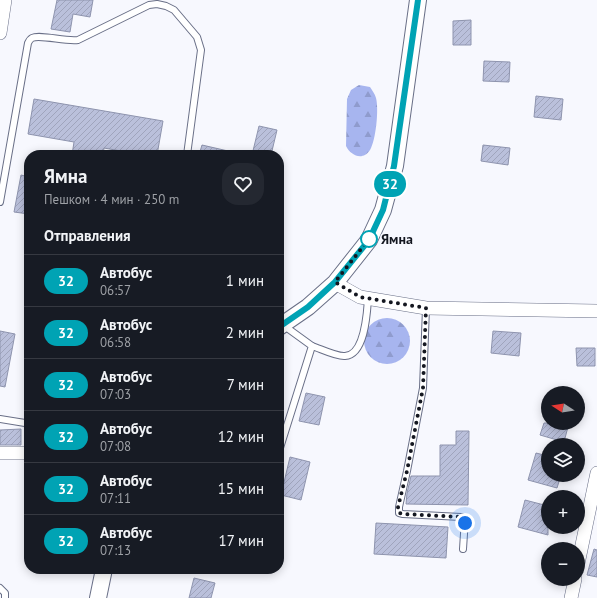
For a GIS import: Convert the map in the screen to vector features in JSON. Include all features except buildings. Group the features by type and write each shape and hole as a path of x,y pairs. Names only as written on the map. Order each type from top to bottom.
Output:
{"street":[{"path":"0,33 5,0"},
{"path":"284,324 308,307 335,282 369,240 383,210 394,166 418,0"},
{"path":"335,282 360,297 426,308 597,311"},
{"path":"0,453 24,453"},
{"path":"583,542 597,473"},
{"path":"98,598 103,574"},
{"path":"571,598 574,586"}],"lane":[{"path":"0,202 28,43 31,39 37,37 70,41 78,40 149,5 157,4 174,10 197,37 201,50 188,150"},
{"path":"284,328 312,346 344,357 350,356 357,349 361,341 365,327 368,299"},
{"path":"426,308 423,388 407,471 398,507 399,513 403,514 465,518 463,549"},
{"path":"284,435 312,346"},
{"path":"0,419 24,423"},
{"path":"0,588 5,593 5,598"}],"green space":[{"path":"359,85 370,87 376,97 377,109 375,132 370,150 364,155 357,156 354,155 346,146 347,99 351,90"},
{"path":"383,318 391,318 400,322 406,328 410,341 406,354 400,360 391,364 383,364 374,360 368,354 364,345 364,337 368,328 374,322"}],"bus line":[{"name":"32","path":"284,324 308,307 335,282 369,240 383,210 394,166 407,87 418,0"}],"place":[{"name":"Ямна","path":"369,239"}],"route":[{"path":"369,239 335,282 360,297 426,308 423,388 407,471 398,507 399,513 461,517 465,518 465,523"}]}
